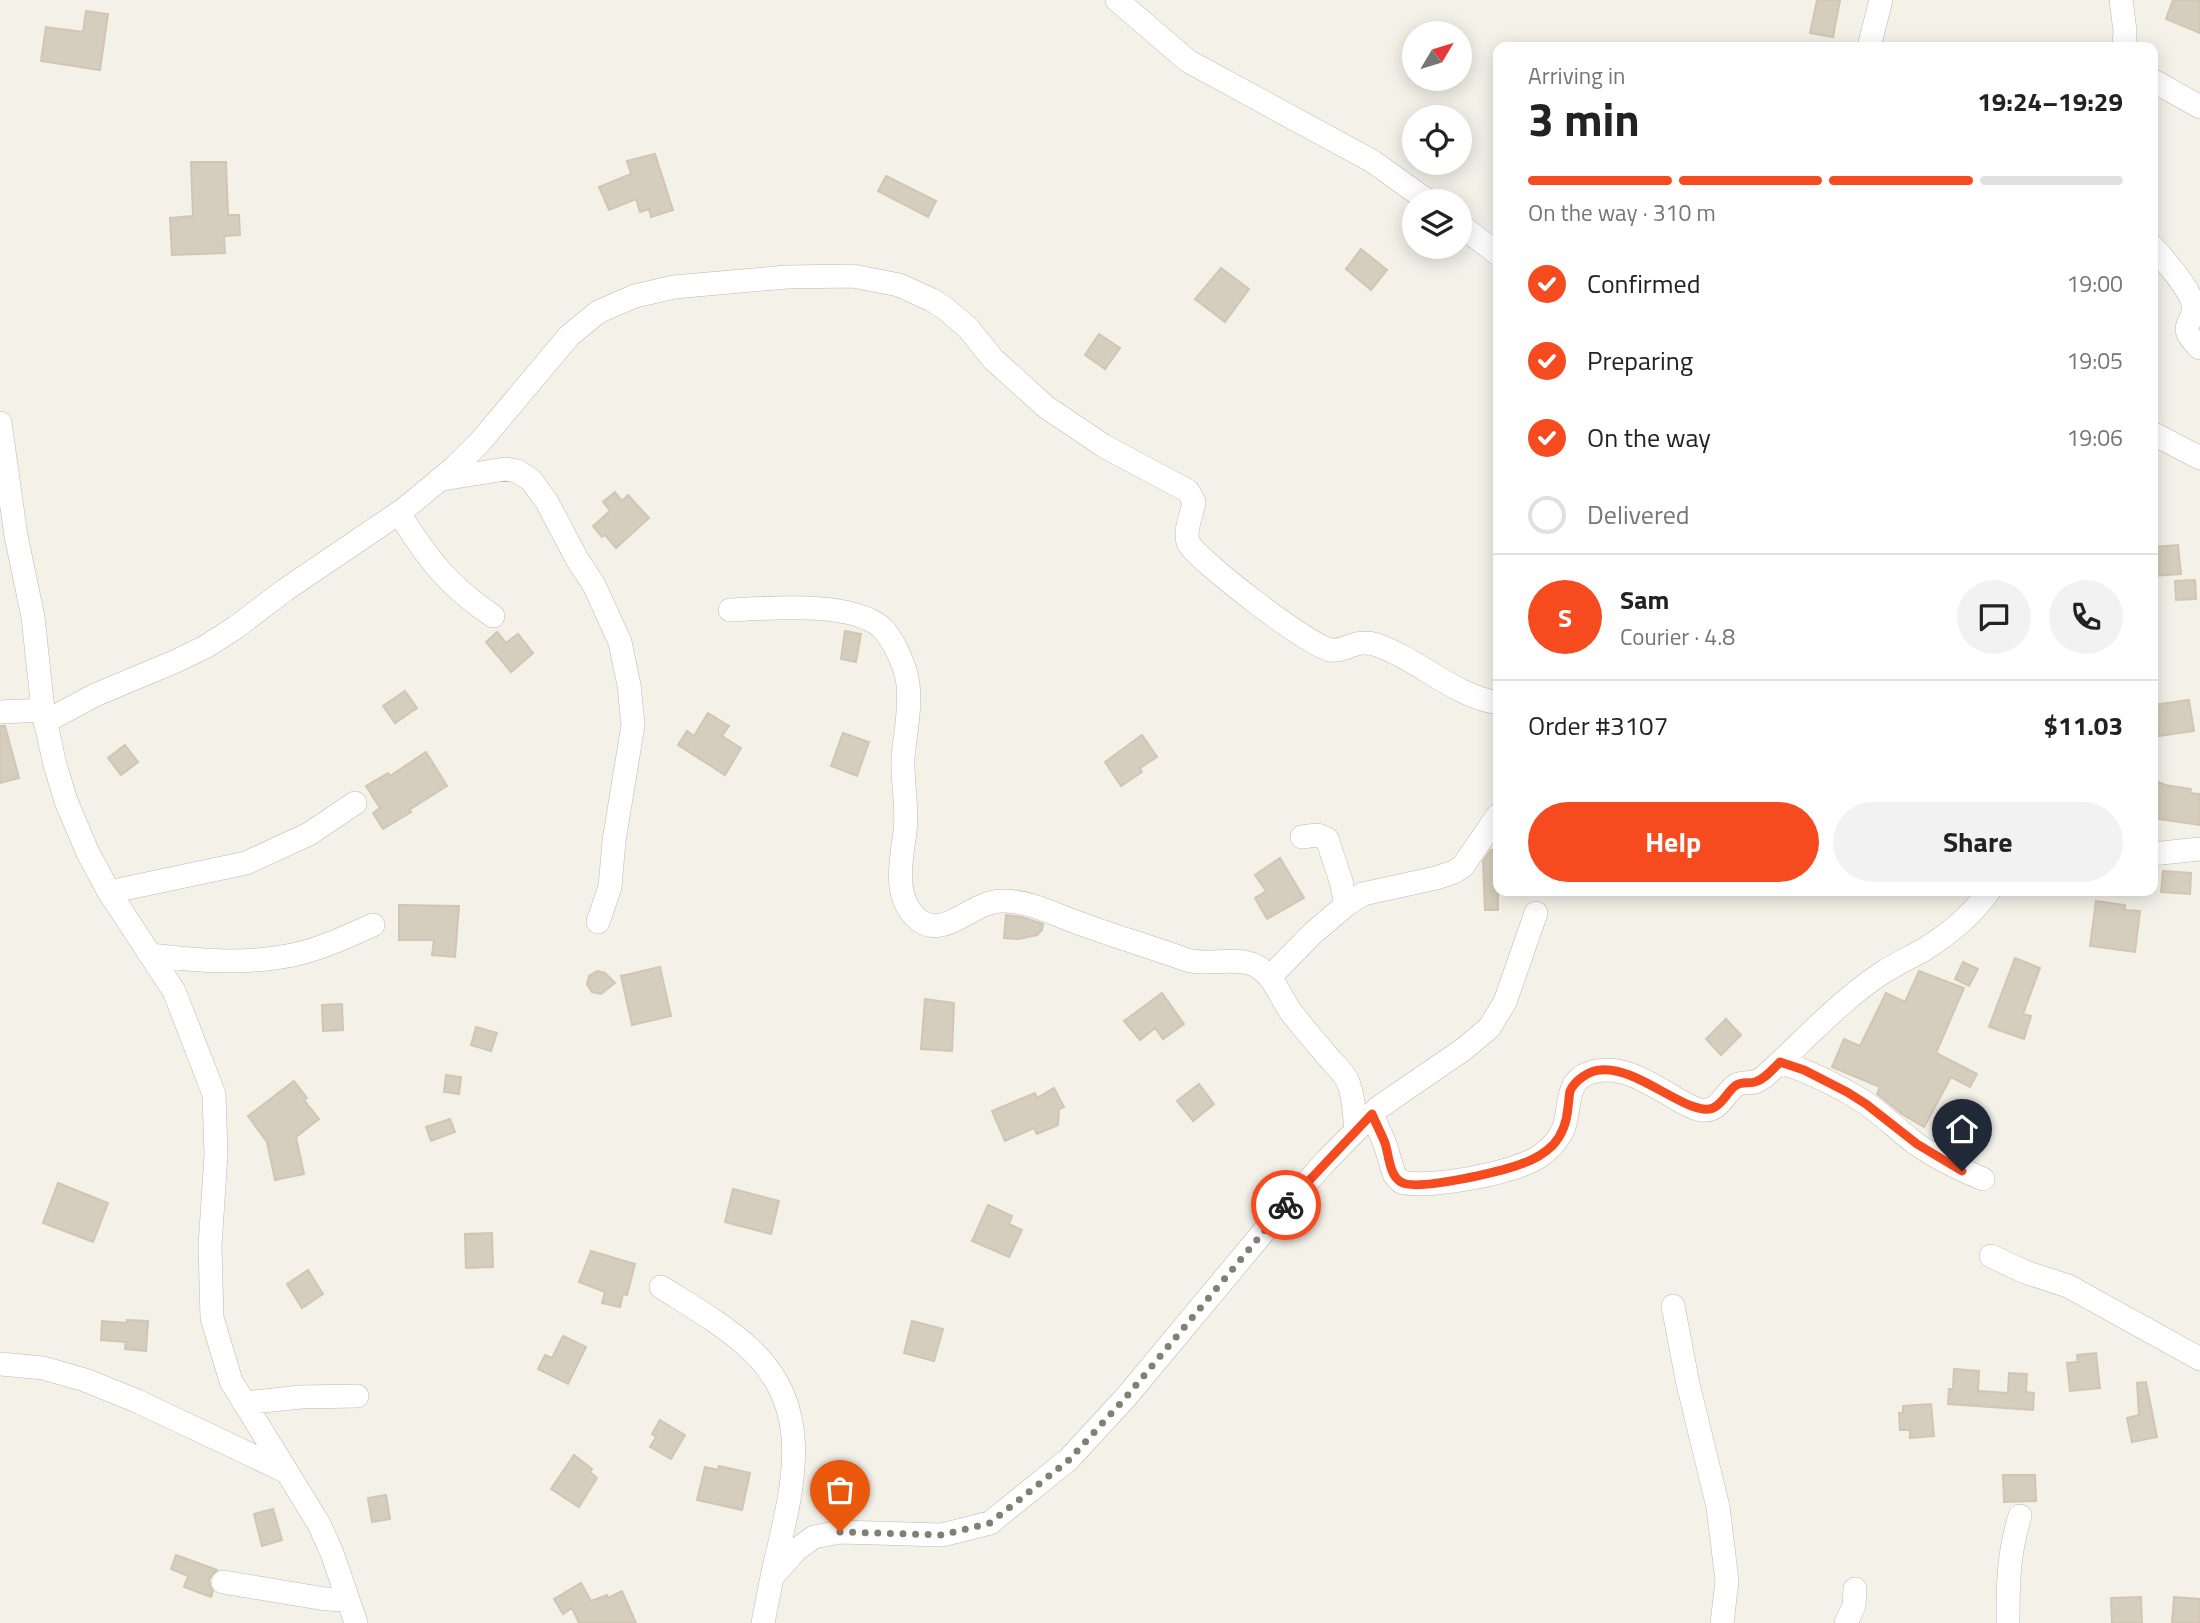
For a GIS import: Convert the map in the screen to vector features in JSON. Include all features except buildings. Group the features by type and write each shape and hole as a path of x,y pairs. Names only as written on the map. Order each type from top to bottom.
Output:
{"street":[{"path":"1117,0 1188,61 1372,162 1411,189"},
{"path":"1870,42 1881,0"},
{"path":"2120,0 2124,42"},
{"path":"2158,83 2200,107"},
{"path":"1472,234 1493,250"},
{"path":"2158,253 2194,306 2187,335 2200,348"},
{"path":"0,712 44,716 174,662 235,628 356,540 399,513 440,480 480,442 569,336 598,312 635,296 674,287 787,277 853,276 899,285 932,300 968,328 993,359 1046,407 1104,446 1188,491 1194,502 1187,531 1188,542 1216,572 1319,646 1333,650 1354,643 1377,645 1401,656 1459,691 1493,702"},
{"path":"0,423 16,536 33,617 44,716 66,801 88,853 109,892 174,991 214,1094 216,1155 210,1246 212,1318 231,1381 319,1524 356,1623"},
{"path":"2158,436 2200,458"},
{"path":"440,480 505,469 517,471 531,480 547,502 577,559 594,584 620,642 629,685 633,725 614,841 610,887 598,922"},
{"path":"399,513 441,573 473,603 493,616"},
{"path":"730,610 781,607 840,611 881,627 893,644 908,683 903,760 906,826 901,886 906,905 920,921 933,926 944,925 990,901 1021,903 1185,960 1249,963 1258,967 1270,977 1291,1011 1348,1082 1364,1121 1385,1144 1394,1174 1401,1182 1408,1184 1439,1183 1494,1173 1540,1156 1561,1134 1566,1122 1570,1090 1586,1074 1601,1069 1625,1072 1702,1110 1714,1108 1733,1087 1764,1077 1853,995 1882,973 1927,948 1958,924 1985,896"},
{"path":"109,892 246,863 309,834 355,803"},
{"path":"1270,977 1313,933 1363,894 1436,878 1463,866 1493,822"},
{"path":"1302,837 1317,835 1327,839 1346,905"},
{"path":"2158,853 2200,849"},
{"path":"772,1577 796,1550 814,1537 840,1532 942,1535 990,1523 1069,1460 1127,1396 1275,1217 1364,1121 1489,1028 1505,1002 1536,913"},
{"path":"151,955 205,962 297,954 335,942 373,925"},
{"path":"1780,1062 1804,1070 1847,1092 1917,1144 1946,1162 1983,1179"},
{"path":"1991,1256 2025,1272 2068,1286 2200,1359"},
{"path":"661,1287 715,1321 749,1348 769,1370 787,1402 794,1436 792,1478 763,1623"},
{"path":"1673,1306 1688,1384 1718,1507 1727,1581 1723,1623"},
{"path":"0,1364 43,1368 85,1380 137,1401 288,1472"},
{"path":"244,1403 301,1397 357,1396"},
{"path":"2008,1623 2008,1570 2011,1545 2020,1516"},
{"path":"223,1582 325,1599 348,1600"},
{"path":"1846,1623 1854,1606 1854,1589"}],"way so far":[{"path":"840,1532 942,1535 990,1523 1069,1460 1127,1396 1286,1205"}],"route":[{"path":"1286,1205 1372,1114 1394,1174 1401,1182 1439,1183 1494,1173 1522,1164 1540,1156 1552,1145 1566,1122 1570,1090 1586,1074 1601,1069 1625,1072 1702,1110 1714,1108 1733,1087 1745,1081 1755,1082 1780,1062 1823,1078 1847,1092 1917,1144 1962,1171"}]}
